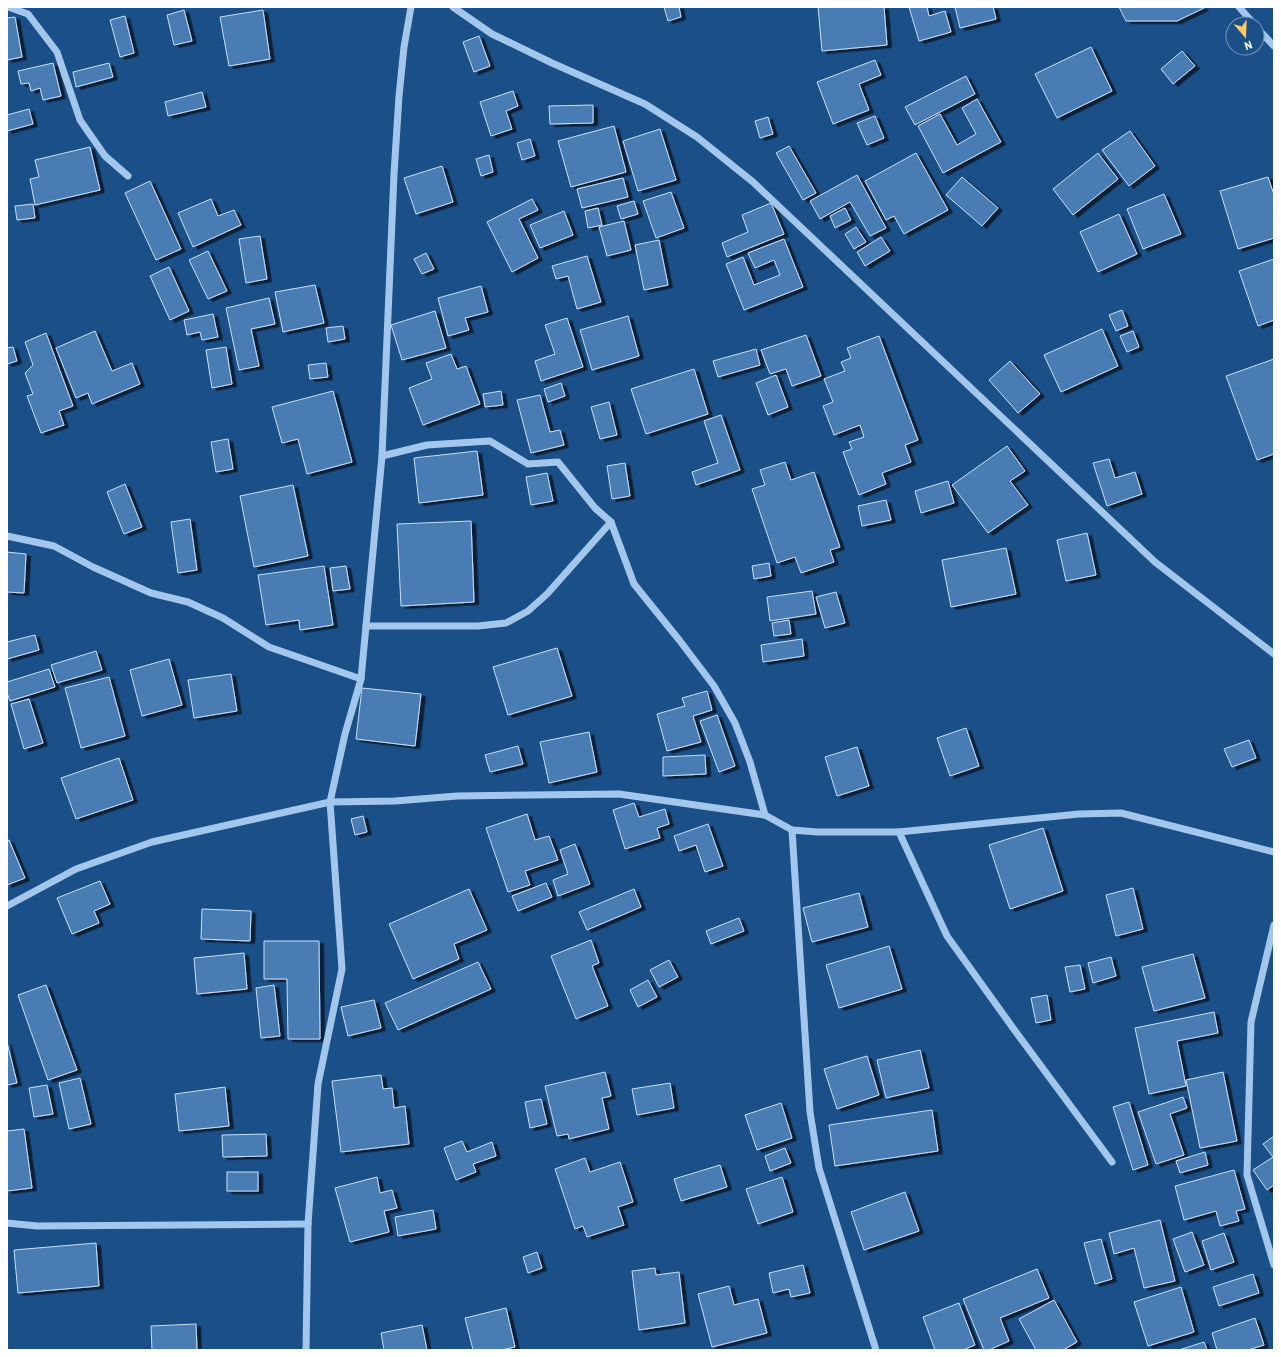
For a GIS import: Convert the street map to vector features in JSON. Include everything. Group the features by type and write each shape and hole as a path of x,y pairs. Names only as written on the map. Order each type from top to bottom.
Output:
{"street":[{"path":"8,7 28,14 57,52 80,120 105,156 128,176"},
{"path":"306,1350 308,1224 318,1084 342,970 330,802 345,734 361,679 382,456 394,166 404,47 411,7"},
{"path":"453,7 492,34 552,64 645,104 697,136 753,182 1155,562 1274,654"},
{"path":"1239,7 1247,16"},
{"path":"1265,36 1274,46"},
{"path":"382,456 427,445 490,441 528,464 558,462 595,508 611,522 634,584 714,686 735,723 750,762 765,815"},
{"path":"366,626 478,626 506,623 528,611 547,594 611,522"},
{"path":"7,536 54,546 93,567 150,593 188,602 223,618 269,647 361,679"},
{"path":"7,906 76,869 152,842 330,802 395,801 457,796 619,794 765,815 792,830 816,832 899,832 1079,814 1121,813 1274,852"},
{"path":"792,830 811,1119 819,1168 876,1350"},
{"path":"899,832 947,936 1112,1162"},
{"path":"1274,925 1251,1022 1247,1175 1274,1265"},
{"path":"7,1223 37,1226 308,1224"}],"building":[{"path":"664,7 679,7 681,17 668,21"},
{"path":"818,7 884,7 887,45 822,51"},
{"path":"909,7 927,7 929,16 945,11 951,32 919,41"},
{"path":"955,7 993,7 996,19 960,28"},
{"path":"1119,7 1204,8 1177,21 1126,21"},
{"path":"184,10 192,41 174,45 167,15"},
{"path":"263,10 270,59 229,66 220,17"},
{"path":"125,16 134,53 120,57 110,20"},
{"path":"15,17 22,57 7,60 7,18"},
{"path":"479,36 490,66 474,72 463,42"},
{"path":"1091,47 1112,91 1057,118 1035,74"},
{"path":"1182,51 1195,66 1173,84 1161,69"},
{"path":"875,60 881,75 859,84 869,110 833,124 817,82"},
{"path":"53,63 61,96 43,100 40,88 31,91 29,83 21,84 18,71"},
{"path":"109,63 113,77 76,87 73,72"},
{"path":"966,76 975,94 915,125 905,107"},
{"path":"513,91 518,106 506,111 512,129 491,136 480,102"},
{"path":"202,92 206,107 168,116 165,102"},
{"path":"977,99 1001,142 943,173 918,126 940,114 957,145 976,134 962,108"},
{"path":"593,105 593,123 550,124 549,106"},
{"path":"29,109 33,124 7,131 7,115"},
{"path":"875,116 884,138 867,145 857,123"},
{"path":"768,117 773,134 760,138 755,121"},
{"path":"614,126 626,172 571,187 558,141"},
{"path":"660,129 676,180 638,191 623,141"},
{"path":"1130,131 1155,166 1129,186 1102,150"},
{"path":"530,139 535,156 522,160 517,143"},
{"path":"789,146 816,193 803,200 776,153"},
{"path":"90,147 100,190 35,205 30,179 39,177 35,160"},
{"path":"916,153 948,210 904,234 894,216 886,220 865,181"},
{"path":"1098,153 1118,179 1073,215 1053,189"},
{"path":"489,155 493,172 481,176 476,159"},
{"path":"442,166 453,202 416,214 404,178"},
{"path":"857,175 886,228 870,236 850,202 820,219 810,201"},
{"path":"962,177 998,208 982,226 946,195"},
{"path":"1268,177 1274,195 1274,238 1238,249 1220,191"},
{"path":"623,178 628,197 582,208 577,189"},
{"path":"150,181 181,249 156,260 125,193"},
{"path":"671,192 684,228 656,238 643,201"},
{"path":"1164,194 1181,234 1143,249 1127,209"},
{"path":"211,199 218,216 234,210 241,225 193,247 178,213"},
{"path":"532,199 538,210 519,219 538,258 512,272 487,222"},
{"path":"634,201 638,214 621,219 617,206"},
{"path":"771,203 784,234 727,257 722,243 748,232 742,215"},
{"path":"33,204 35,218 17,220 15,206"},
{"path":"598,208 602,225 588,228 585,211"},
{"path":"845,208 851,220 835,228 830,216"},
{"path":"564,211 573,235 540,248 530,225"},
{"path":"1119,214 1137,254 1098,272 1080,232"},
{"path":"624,221 631,250 607,256 599,227"},
{"path":"856,227 866,242 854,249 845,234"},
{"path":"260,236 267,279 246,283 239,239"},
{"path":"881,237 890,251 865,266 857,252"},
{"path":"784,239 803,287 744,310 726,264 743,257 754,285 780,275 774,260 755,268 748,253"},
{"path":"659,240 668,285 644,290 635,245"},
{"path":"208,251 227,291 208,299 189,260"},
{"path":"426,253 434,269 422,274 414,259"},
{"path":"587,256 601,302 577,309 568,276 556,279 552,266"},
{"path":"1274,259 1274,320 1258,326 1239,271"},
{"path":"169,267 189,311 170,320 150,276"},
{"path":"315,285 324,323 283,332 275,292"},
{"path":"481,286 488,312 465,318 469,330 448,336 438,298"},
{"path":"269,298 275,324 251,329 259,366 239,370 226,308"},
{"path":"1122,310 1128,326 1116,331 1109,315"},
{"path":"435,311 446,348 402,360 391,325"},
{"path":"213,314 218,337 202,340 200,332 187,335 184,320"},
{"path":"628,316 639,356 592,370 580,330"},
{"path":"567,318 583,367 541,381 535,361 555,354 545,325"},
{"path":"343,326 345,339 328,342 326,328"},
{"path":"1102,329 1118,366 1061,392 1044,355"},
{"path":"95,331 112,371 132,363 140,384 92,404 88,393 76,398 56,348"},
{"path":"1133,331 1139,347 1127,352 1120,336"},
{"path":"46,333 73,406 59,411 64,425 41,433 27,396 33,394 25,373 33,365 25,342"},
{"path":"806,335 821,376 792,386 786,369 770,374 761,350"},
{"path":"879,336 918,440 905,445 911,462 882,473 886,484 859,495 843,452 852,449 849,442 864,437 860,425 834,435 823,406 833,402 824,379 845,371 841,362 851,358 847,348"},
{"path":"13,347 17,361 7,364 7,348"},
{"path":"226,347 232,384 212,388 206,350"},
{"path":"756,349 760,365 718,377 713,361"},
{"path":"451,354 457,369 466,366 480,404 423,425 409,388 432,379 426,363"},
{"path":"1274,359 1274,454 1257,460 1226,376"},
{"path":"1010,361 1040,394 1018,413 989,380"},
{"path":"326,363 328,377 310,379 308,365"},
{"path":"694,369 708,414 646,434 631,389"},
{"path":"776,375 788,407 768,415 756,383"},
{"path":"561,383 565,396 548,402 544,389"},
{"path":"333,391 352,462 307,474 298,439 282,443 272,407"},
{"path":"501,391 503,405 485,407 483,394"},
{"path":"540,395 550,432 560,430 564,445 531,453 517,400"},
{"path":"609,402 617,435 600,439 591,407"},
{"path":"721,415 740,470 696,485 692,472 718,463 704,421"},
{"path":"228,439 233,469 216,472 211,442"},
{"path":"1007,446 1025,471 1010,481 1028,505 988,533 952,485"},
{"path":"477,451 483,495 419,503 414,458"},
{"path":"1109,459 1115,478 1135,472 1142,494 1107,506 1093,463"},
{"path":"785,462 791,480 814,472 840,547 830,550 834,562 801,573 795,557 777,563 752,489 765,485 760,470"},
{"path":"625,463 630,496 612,499 607,466"},
{"path":"547,473 553,501 531,505 526,477"},
{"path":"948,481 954,503 921,513 915,491"},
{"path":"125,484 142,527 124,534 107,492"},
{"path":"293,485 308,556 254,567 240,496"},
{"path":"886,500 891,520 862,526 858,506"},
{"path":"190,519 197,570 178,573 171,522"},
{"path":"471,521 474,602 401,606 397,524"},
{"path":"1087,533 1096,575 1066,581 1057,540"},
{"path":"1006,548 1016,594 951,607 942,560"},
{"path":"7,552 26,554 24,593 7,592"},
{"path":"769,563 771,576 754,579 752,566"},
{"path":"324,566 333,625 300,630 299,620 266,625 258,575"},
{"path":"346,566 350,589 333,591 330,568"},
{"path":"812,591 816,614 770,621 767,597"},
{"path":"836,592 845,623 825,628 816,597"},
{"path":"789,620 791,634 774,636 772,623"},
{"path":"35,635 39,650 7,659 7,642"},
{"path":"802,639 804,656 763,662 761,645"},
{"path":"557,648 572,696 508,715 493,667"},
{"path":"96,651 102,670 57,683 51,665"},
{"path":"169,659 182,705 142,716 130,670"},
{"path":"49,669 55,687 10,701 7,693 7,682"},
{"path":"231,674 237,711 194,718 188,680"},
{"path":"109,677 125,736 81,748 65,688"},
{"path":"362,688 421,694 415,746 356,739"},
{"path":"707,691 712,710 693,716 701,742 667,751 657,714 685,706 682,698"},
{"path":"29,699 43,743 24,749 11,704"},
{"path":"717,715 735,766 719,772 700,721"},
{"path":"966,728 979,766 950,776 937,738"},
{"path":"589,732 597,772 549,783 540,742"},
{"path":"1249,740 1256,758 1232,767 1224,749"},
{"path":"518,746 523,764 490,772 485,755"},
{"path":"857,747 869,786 837,796 825,757"},
{"path":"705,755 706,774 663,776 663,757"},
{"path":"119,758 133,800 76,819 61,778"},
{"path":"634,803 639,817 665,809 669,824 657,828 660,838 625,849 613,810"},
{"path":"527,814 535,840 549,836 558,860 525,871 530,885 508,892 486,828"},
{"path":"363,816 367,832 355,835 351,819"},
{"path":"708,824 723,866 705,872 696,845 679,851 674,836"},
{"path":"1043,828 1063,891 1010,909 989,845"},
{"path":"9,840 25,878 7,885 7,841"},
{"path":"575,844 590,884 558,896 553,880 568,874 560,850"},
{"path":"100,881 110,904 94,911 99,923 72,934 57,898"},
{"path":"546,883 552,897 518,911 512,896"},
{"path":"1133,888 1143,929 1116,936 1106,895"},
{"path":"469,889 487,930 454,944 459,959 413,979 389,924"},
{"path":"634,889 641,907 587,930 579,912"},
{"path":"859,893 868,927 812,942 803,908"},
{"path":"202,909 251,911 250,941 201,939"},
{"path":"739,918 744,931 711,944 706,931"},
{"path":"591,940 599,963 592,966 608,1006 576,1019 551,956"},
{"path":"264,941 319,941 320,1039 288,1039 287,979 264,979"},
{"path":"889,946 902,989 839,1008 826,965"},
{"path":"244,953 247,989 197,994 194,958"},
{"path":"1193,954 1205,998 1154,1011 1142,967"},
{"path":"1111,957 1116,976 1093,983 1088,963"},
{"path":"669,960 678,977 659,987 650,970"},
{"path":"478,962 491,989 398,1030 385,1003"},
{"path":"1080,965 1085,989 1070,992 1065,967"},
{"path":"648,980 657,997 638,1007 630,990"},
{"path":"46,985 77,1070 48,1080 18,995"},
{"path":"274,985 280,1036 261,1038 256,988"},
{"path":"1047,995 1051,1020 1036,1023 1031,998"},
{"path":"374,1000 381,1028 348,1036 341,1007"},
{"path":"1214,1012 1218,1033 1177,1041 1186,1086 1149,1094 1135,1028"},
{"path":"7,1042 17,1083 7,1085"},
{"path":"920,1050 929,1088 886,1098 877,1060"},
{"path":"867,1056 879,1095 837,1109 824,1069"},
{"path":"605,1072 611,1096 602,1098 609,1129 569,1139 568,1134 557,1136 545,1086"},
{"path":"1223,1072 1237,1141 1200,1148 1186,1080"},
{"path":"381,1075 383,1089 392,1088 394,1108 405,1106 409,1144 341,1152 332,1081"},
{"path":"80,1078 91,1124 69,1129 59,1083"},
{"path":"670,1083 674,1108 637,1115 632,1089"},
{"path":"47,1085 53,1114 34,1117 29,1088"},
{"path":"225,1087 229,1126 179,1131 175,1094"},
{"path":"1183,1097 1187,1108 1170,1114 1184,1155 1156,1164 1138,1112"},
{"path":"541,1099 547,1124 530,1128 525,1102"},
{"path":"1129,1102 1148,1165 1133,1170 1113,1107"},
{"path":"781,1103 792,1138 757,1150 745,1115"},
{"path":"932,1110 938,1151 835,1166 829,1125"},
{"path":"24,1129 32,1188 7,1191 7,1131"},
{"path":"266,1134 267,1156 223,1157 222,1135"},
{"path":"1274,1136 1274,1185 1267,1190 1253,1170 1273,1157 1263,1144"},
{"path":"462,1141 467,1152 492,1142 496,1156 473,1164 476,1172 456,1180 444,1148"},
{"path":"785,1148 791,1163 770,1171 765,1156"},
{"path":"1205,1152 1208,1165 1180,1173 1176,1161"},
{"path":"585,1158 590,1172 620,1162 633,1202 618,1207 624,1225 587,1237 583,1226 575,1229 555,1169"},
{"path":"720,1165 727,1187 681,1201 674,1179"},
{"path":"1234,1170 1245,1209 1236,1211 1239,1221 1220,1226 1216,1211 1184,1220 1175,1186"},
{"path":"227,1172 258,1172 258,1191 227,1191"},
{"path":"377,1177 380,1193 392,1190 397,1208 384,1211 389,1232 350,1242 335,1188"},
{"path":"782,1177 793,1212 758,1224 746,1189"},
{"path":"905,1192 919,1231 864,1250 851,1212"},
{"path":"433,1210 436,1229 398,1236 395,1217"},
{"path":"1160,1220 1175,1281 1144,1288 1134,1248 1114,1254 1109,1233"},
{"path":"1192,1232 1204,1265 1185,1272 1173,1239"},
{"path":"1224,1233 1234,1262 1211,1270 1202,1241"},
{"path":"1101,1239 1112,1279 1095,1284 1084,1243"},
{"path":"96,1243 99,1286 18,1293 14,1250"},
{"path":"537,1252 542,1268 528,1273 523,1257"},
{"path":"803,1265 810,1293 791,1297 789,1289 773,1293 769,1273"},
{"path":"655,1268 656,1275 679,1272 685,1323 639,1330 632,1271"},
{"path":"1037,1269 1049,1298 1000,1318 1009,1341 989,1350 984,1350 963,1299"},
{"path":"1253,1274 1259,1293 1219,1306 1213,1287"},
{"path":"729,1286 734,1305 758,1299 767,1333 712,1347 698,1294"},
{"path":"1181,1287 1194,1332 1148,1346 1134,1302"},
{"path":"1054,1300 1077,1342 1063,1350 1036,1350 1019,1319"},
{"path":"959,1303 975,1345 963,1350 935,1350 923,1317"},
{"path":"506,1308 515,1347 501,1350 473,1350 465,1318"},
{"path":"1255,1318 1264,1345 1248,1350 1217,1350 1212,1333"},
{"path":"196,1324 197,1350 152,1350 151,1326"},
{"path":"422,1325 427,1350 384,1350 381,1333"},
{"path":"1204,1342 1207,1350 1179,1350"}]}
